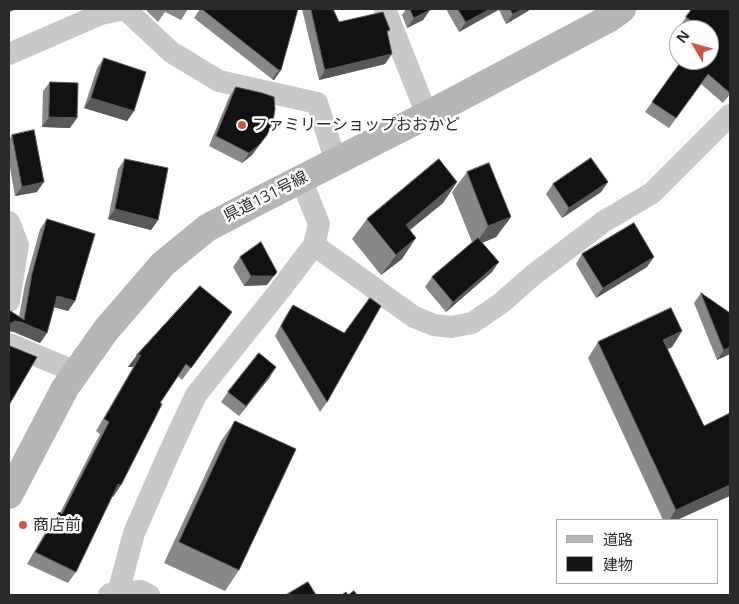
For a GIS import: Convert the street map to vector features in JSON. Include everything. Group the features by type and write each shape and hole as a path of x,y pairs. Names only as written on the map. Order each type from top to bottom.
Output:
{"main road":[{"name":"県道131号線","path":"9,495 65,388 106,330 163,264 207,228 427,116 610,12"}],"street":[{"path":"9,54 101,14 125,9 171,52 219,81 317,103 336,162"},
{"path":"385,9 427,116"},
{"path":"314,245 414,317 434,325 450,327 472,324 603,222 652,193 730,115"},
{"path":"149,595 141,590 113,594 134,533 168,453 196,395 314,245 320,224 302,179"},
{"path":"9,222 18,245 9,301"},
{"path":"9,344 76,372"}],"building":[{"path":"202,9 298,9 281,70 279,70"},
{"path":"311,9 333,9 339,22 383,12 390,30 387,31 392,54 325,70"},
{"path":"410,9 430,9 430,10 414,18"},
{"path":"458,9 490,9 466,22"},
{"path":"510,9 522,9 513,14"},
{"path":"692,9 730,9 730,93 708,74 676,118 652,102 675,70 719,70 719,20 690,20 686,17"},
{"path":"104,58 146,72 134,111 91,98"},
{"path":"50,82 78,83 77,118 49,117"},
{"name":"ファミリーショップおおかど","path":"236,87 274,97 273,121 267,135 249,153 216,136"},
{"path":"34,130 44,182 22,187 12,135"},
{"path":"591,158 608,182 569,208 553,184"},
{"path":"125,159 168,168 158,220 115,209"},
{"path":"439,159 457,182 406,225 416,238 396,255 367,219"},
{"path":"489,163 511,217 488,226 467,172"},
{"path":"47,219 95,234 75,301 57,296 47,333 21,322 15,321 9,324 9,310 24,320 32,274"},
{"path":"634,223 654,257 603,288 582,254"},
{"path":"478,238 499,262 453,302 432,277"},
{"path":"261,242 277,272 274,276 251,276 240,257"},
{"path":"200,286 232,312 191,368 186,364 160,403 162,404 121,485 118,484 76,572 35,552 59,512 62,514 109,422 104,419 141,355 137,355"},
{"path":"701,293 730,313 730,347 724,350"},
{"path":"370,298 381,306 327,402 281,326 293,305 344,333"},
{"path":"671,308 682,331 663,340 704,426 730,413 730,485 676,510 598,342"},
{"path":"9,347 37,357 9,405"},
{"path":"259,353 276,367 246,406 228,392"},
{"path":"235,421 296,449 239,570 179,542"},
{"path":"308,582 316,595 286,595"},
{"path":"354,591 357,595 348,595"}],"place":[{"name":"ファミリーショップおおかど","path":"242,125"},
{"name":"商店前","path":"23,525"}]}
